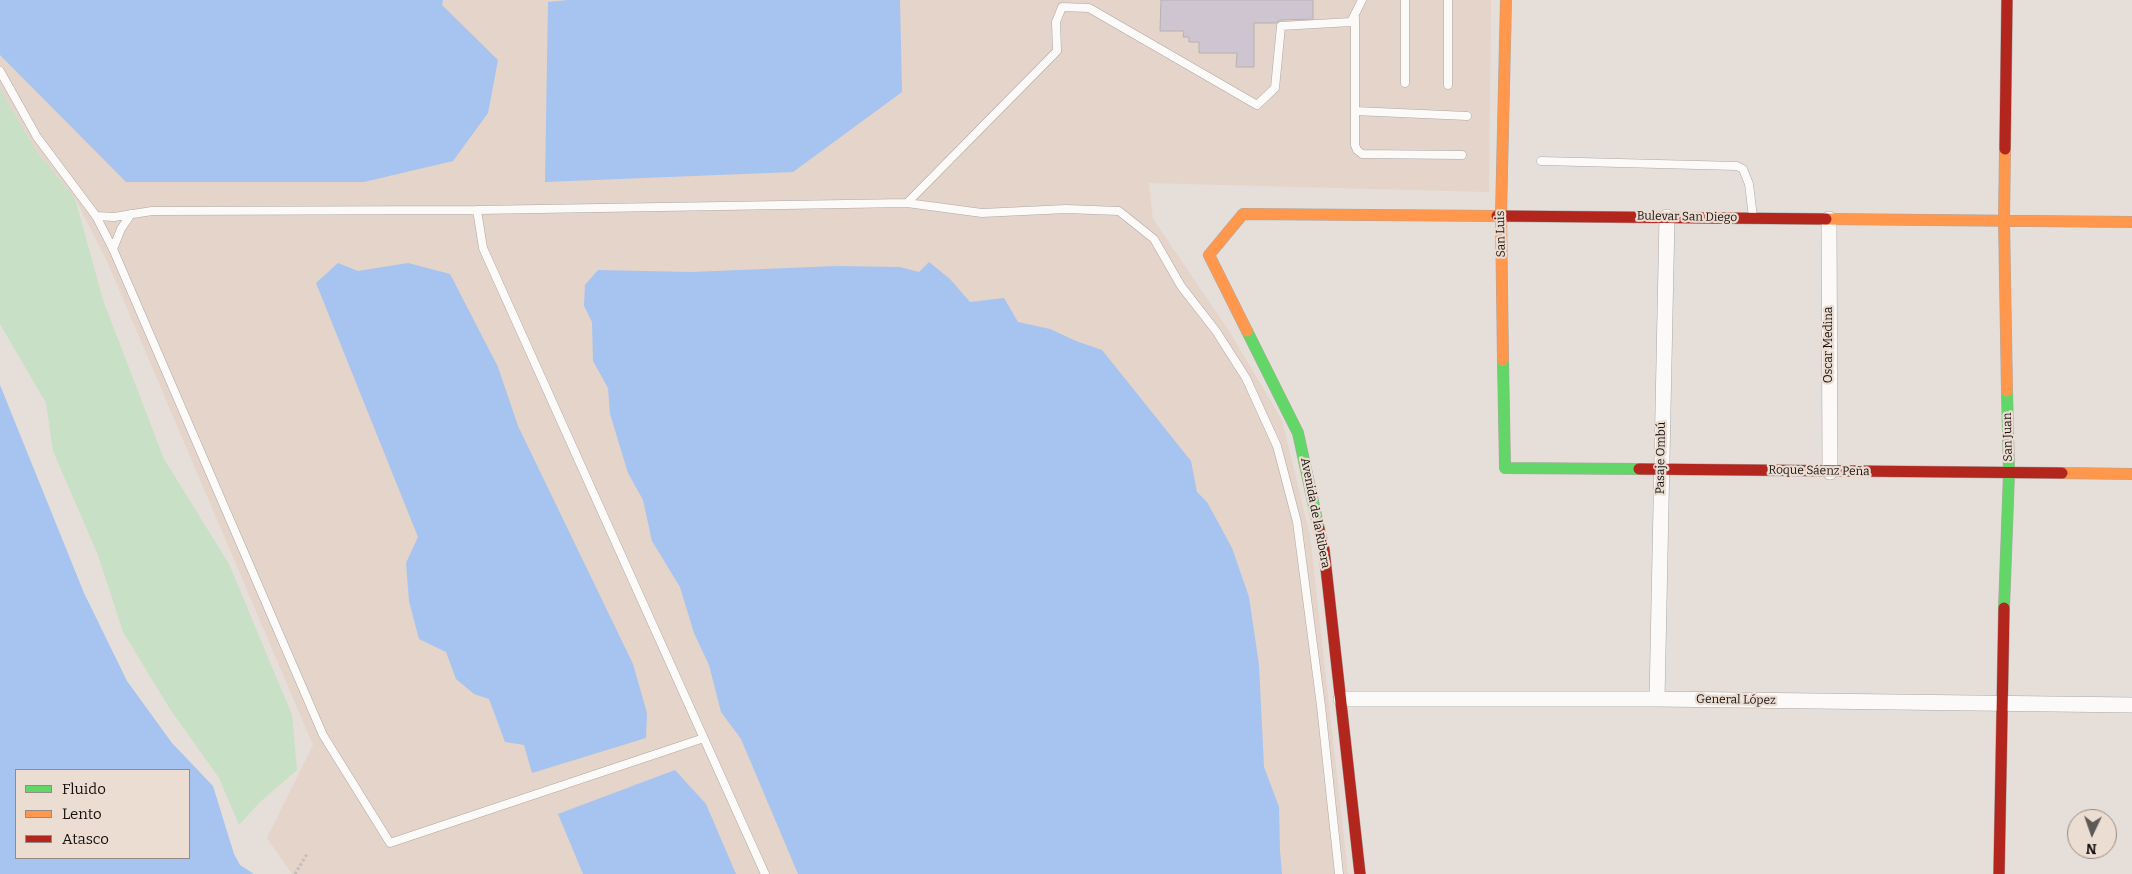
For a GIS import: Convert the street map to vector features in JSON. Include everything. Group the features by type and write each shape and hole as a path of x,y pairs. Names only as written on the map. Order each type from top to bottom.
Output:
{"street":[{"name":"San Luis","path":"1505,468 1501,215 1506,0"},
{"name":"San Juan","path":"1999,874 2000,704 2009,473 2004,220 2007,0"},
{"name":"Bulevar San Diego","path":"1243,214 2132,222"},
{"name":"Avenida de la Ribera","path":"1243,214 1209,255 1298,433 1324,550 1360,874"},
{"name":"Pasaje Ombú","path":"1657,699 1667,217"},
{"name":"Oscar Medina","path":"1829,218 1830,472"},
{"name":"Roque Sáenz Peña","path":"1505,468 2132,474"},
{"name":"General López","path":"1341,699 1657,699 2132,705"}],"lane":[{"path":"1362,0 1355,18 1355,145 1362,154 1462,155"},
{"path":"1405,0 1405,83"},
{"path":"1448,0 1448,85"},
{"path":"907,203 1057,51 1056,22 1062,7 1089,8 1257,105 1274,88 1281,26 1351,22 1355,18"},
{"path":"0,71 37,137 96,216 113,250 323,735 390,843 704,738"},
{"path":"1355,111 1467,116"},
{"path":"1541,161 1737,166 1743,169 1752,192 1754,218"},
{"path":"96,216 114,217 152,211 477,210 907,203 982,213 1066,209 1119,211 1154,239 1181,286 1221,339 1246,378 1277,446 1297,522 1321,706 1339,874"},
{"path":"477,210 483,248 765,874"},
{"path":"113,250 121,229 131,214"}],"path":[{"path":"295,874 307,854"}],"shaded area":[{"path":"0,0 1491,0 1489,192 1149,183 1153,219 1229,331 1282,420 1310,536 1348,874 292,874 267,838 313,745 107,261 75,198 37,152 0,89"}],"green space":[{"path":"0,89 37,152 75,198 103,300 164,459 229,564 292,715 297,770 260,802 239,825 219,778 170,709 123,632 98,555 53,451 46,403 0,324"}],"water":[{"path":"0,0 443,0 442,5 498,60 488,113 453,161 364,182 126,182 0,55"},
{"path":"568,0 900,0 902,92 793,172 545,182 548,2"},
{"path":"929,262 950,279 970,302 1004,298 1018,322 1050,329 1102,350 1191,461 1197,492 1207,502 1232,548 1249,597 1259,665 1264,767 1279,807 1282,874 798,874 741,739 721,712 709,665 694,633 680,587 652,541 643,500 628,473 610,414 608,388 593,361 592,322 584,306 585,285 598,270 691,272 836,266 900,267 919,272"},
{"path":"338,263 358,271 408,263 450,274 498,367 518,426 633,664 647,713 646,738 532,773 524,745 505,742 489,699 474,694 456,679 446,652 419,639 409,601 406,563 418,537 316,283"},
{"path":"0,385 84,593 127,681 172,743 213,786 234,854 240,865 254,874 0,874"},
{"path":"675,770 706,804 736,874 583,874 558,814"}],"building":[{"path":"1161,0 1313,0 1313,19 1254,23 1254,67 1236,67 1237,53 1199,53 1199,42 1189,42 1189,37 1183,37 1184,31 1160,31"}],"traffic: fast":[{"path":"1247,331 1298,433 1319,529"},
{"path":"1503,360 1505,468 1639,469"},
{"path":"2004,608 2009,473 2007,391"}],"traffic: slow":[{"path":"1503,360 1501,215 1506,0"},
{"path":"2005,149 2004,220 2007,391"},
{"path":"1247,331 1209,255 1243,214 1497,216"},
{"path":"1826,219 2132,222"},
{"path":"2062,473 2132,474"}],"traffic: jam":[{"path":"2005,149 2007,0"},
{"path":"1497,216 1826,219"},
{"path":"1639,469 2062,473"},
{"path":"1319,529 1324,550 1360,874"},
{"path":"1999,874 2004,608"}]}
